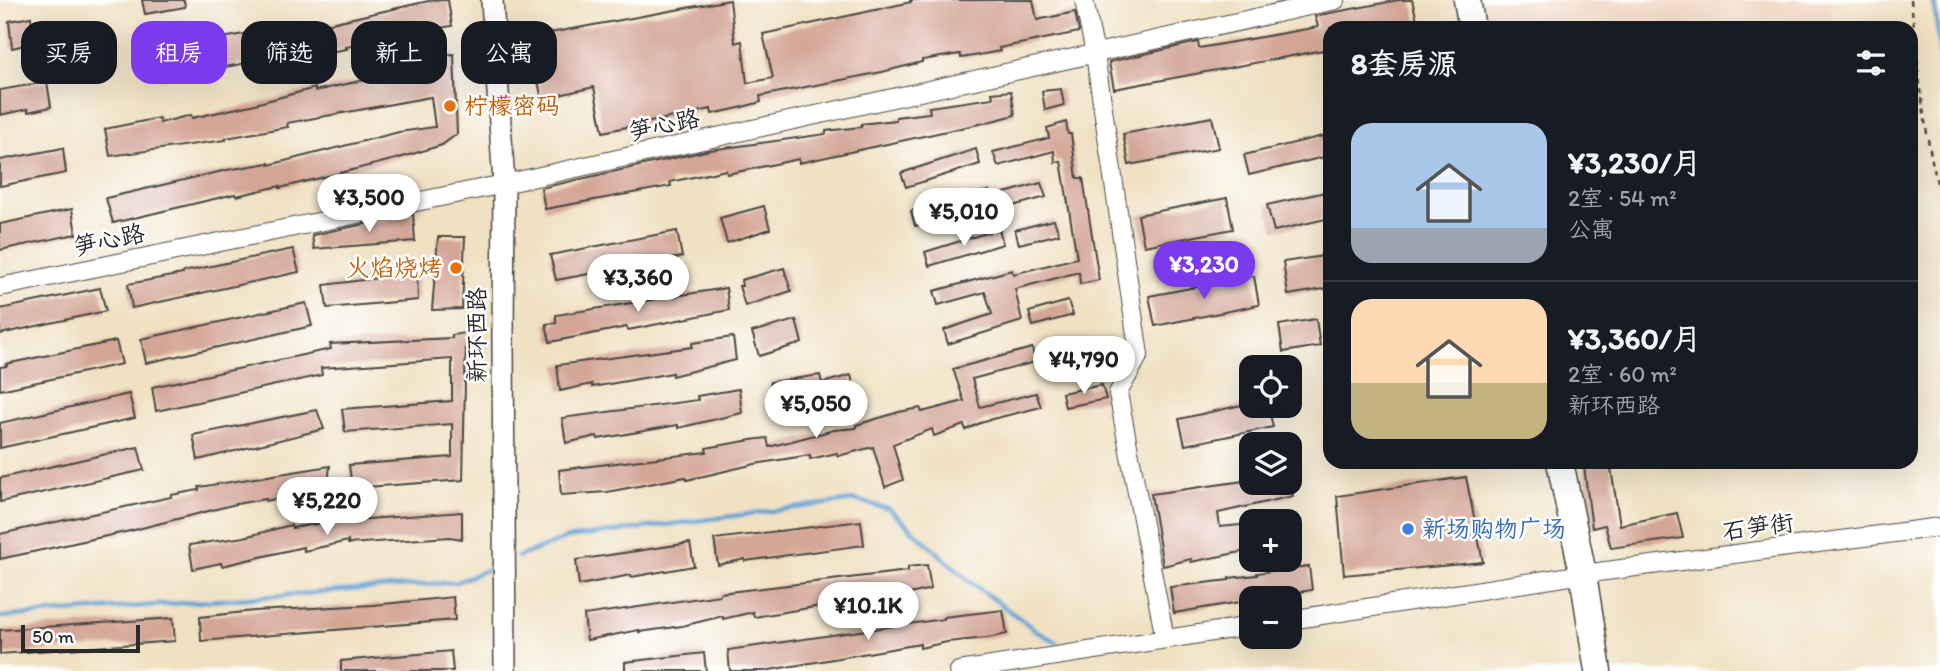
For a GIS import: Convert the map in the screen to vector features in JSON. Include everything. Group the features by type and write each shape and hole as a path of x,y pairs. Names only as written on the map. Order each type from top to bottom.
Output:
{"main road":[{"path":"1467,0 1471,21"},
{"path":"1561,469 1583,575 1598,671"}],"street":[{"name":"新环西路","path":"492,0 504,184 505,671"},
{"path":"1084,0 1095,54 1139,355 1118,393 1165,639"},
{"name":"笋心路","path":"0,287 504,184 1336,0"},
{"name":"石笋街","path":"1302,618 1583,575 1940,527"},
{"path":"960,671 1239,628"}],"path":[{"path":"1911,0 1913,21"},
{"path":"1918,68 1932,166 1940,194"},
{"path":"1918,99 1923,98"}],"shaded area":[{"path":"1485,0 1829,0 1832,21 1612,21 1611,15 1569,21 1488,21"}],"building":[{"path":"142,0 184,0 185,7 145,14"},
{"path":"433,0 448,0 452,26 447,27 447,21 351,21 351,46 337,51 337,22"},
{"path":"730,0 735,43 742,41 747,83 773,78 763,34 911,2 910,0 1033,0 1037,20 1075,12 1079,32 999,48 1000,51 979,55 961,58 960,54 922,60 882,72 760,96 761,102 739,108 712,114 711,109 603,132 594,87 542,99 539,84 557,84 557,32"},
{"path":"1399,0 1412,0 1417,21 1323,21 1323,50 1114,89 1109,62 1198,42 1199,48 1318,27 1315,16"},
{"path":"31,17 31,21 21,21 21,46 12,48 9,21"},
{"path":"241,35 241,64 227,67 227,37"},
{"path":"447,54 454,54 457,134 442,145 280,188 236,196 235,194 113,223 106,198 227,170 269,165 399,132 435,127 431,97 287,123 288,127 226,140 110,156 105,129 159,118 160,123 191,115 192,118 315,88 315,91 351,83 447,84"},
{"path":"47,84 51,107 0,115 0,90"},
{"path":"1061,89 1064,105 1045,110 1042,91"},
{"path":"1011,91 1015,115 984,123 799,163 799,159 727,174 726,170 670,182 671,186 545,209 541,188 710,150 826,134 826,131 930,113 929,107 993,98 992,93"},
{"path":"1212,117 1219,148 1129,165 1123,134"},
{"path":"1066,122 1068,134 1071,134 1077,178 1083,178 1099,280 1080,284 1079,272 1015,289 1022,321 948,344 944,330 992,314 985,292 938,305 934,291 1012,270 1013,274 1077,258 1061,161 1055,162 1054,151 998,166 993,152 1049,138 1047,128"},
{"path":"1323,136 1323,157 1249,175 1244,155"},
{"path":"63,148 66,173 0,186 0,160"},
{"path":"976,149 980,164 906,187 901,173"},
{"path":"1041,183 1046,197 1005,208 1001,194"},
{"path":"989,191 992,205 915,226 911,211"},
{"path":"1323,193 1323,220 1274,231 1267,205"},
{"path":"1227,198 1233,229 1144,246 1138,215"},
{"path":"764,206 770,229 727,243 720,218"},
{"path":"72,209 76,234 0,250 0,224"},
{"path":"413,214 415,241 314,249 312,235"},
{"path":"1054,220 1059,234 1019,244 1015,230"},
{"path":"999,229 1003,244 929,266 925,252"},
{"path":"677,231 682,257 556,280 550,255"},
{"path":"438,237 465,237 462,309 432,310"},
{"path":"293,249 299,272 132,308 128,284"},
{"path":"1323,256 1323,289 1288,295 1283,262"},
{"path":"784,268 791,291 745,306 739,286 742,286 741,280"},
{"path":"417,273 418,300 327,308 324,285"},
{"path":"1254,276 1259,305 1155,326 1149,296"},
{"path":"100,288 106,311 0,334 0,309"},
{"path":"726,288 729,310 550,342 546,324 556,323 556,315"},
{"path":"1068,301 1073,315 1033,326 1029,312"},
{"path":"306,303 312,326 146,363 141,339"},
{"path":"1316,319 1320,346 1283,352 1279,325"},
{"path":"796,320 802,343 759,356 752,332"},
{"path":"466,333 463,480 352,488 349,465 452,457 452,424 345,432 342,409 452,401 452,359 321,368 322,375 156,411 152,387 331,349 330,344 452,338 452,335"},
{"path":"733,337 736,360 672,376 672,373 560,391 557,365 692,347 692,343"},
{"path":"116,341 122,364 0,390 0,367 7,366 6,364"},
{"path":"1083,342 1088,355 1048,366 1043,352"},
{"path":"1032,348 1035,362 972,379 980,407 1036,393 1041,407 984,421 966,430 964,425 934,436 932,429 893,444 903,480 885,487 873,447 838,456 837,453 810,459 810,455 755,464 687,480 686,477 607,492 561,495 559,470 707,452 706,448 767,438 769,447 834,430 856,428 856,425 899,412 920,408 922,412 964,401 953,369"},
{"path":"820,375 822,383 851,375 857,399 839,405 836,395 775,407 770,382"},
{"path":"1102,385 1106,399 1065,407 1062,393"},
{"path":"739,389 742,413 678,428 678,425 566,443 562,418 698,400 697,396"},
{"path":"129,394 135,418 0,448 0,423"},
{"path":"1239,406 1239,418 1271,418 1273,427 1185,445 1179,419"},
{"path":"317,410 324,429 198,460 193,435"},
{"path":"138,447 144,470 0,502 0,478"},
{"path":"330,466 327,490 236,504 130,531 0,559 0,534 171,497 199,490 199,487"},
{"path":"1584,469 1611,469 1620,525 1677,513 1683,538 1611,548 1605,525 1592,528"},
{"name":"新场购物广场","path":"1466,477 1483,562 1344,575 1337,496"},
{"path":"1239,482 1239,495 1293,496 1218,513 1220,527 1239,525 1239,552 1163,566 1151,494"},
{"path":"462,512 462,539 450,537 348,544 348,541 304,551 303,547 222,566 221,563 193,569 189,545 244,537 291,525 292,528 328,522"},
{"path":"861,521 864,545 745,559 718,565 714,539"},
{"path":"690,543 694,566 579,585 576,560"},
{"path":"927,565 931,589 880,601 839,603 754,617 753,612 587,640 584,615 720,593 908,571 908,567"},
{"path":"1309,566 1312,590 1302,592 1302,586 1239,586 1239,602 1174,613 1170,587 1229,580 1264,572 1302,572 1302,567"},
{"path":"453,597 455,620 201,641 200,617"},
{"path":"1003,610 1007,634 920,648 920,644 764,671 730,671 728,650"},
{"path":"173,618 175,641 0,654 0,630"},
{"path":"451,651 453,671 341,671 341,661"},
{"path":"704,653 706,671 625,671 625,662"}],"waterway":[{"path":"1934,0 1940,54"},
{"path":"518,557 567,538 855,500 889,509 969,581 1038,632 1056,642"},
{"path":"0,617 457,582 491,568"}],"place":[{"name":"柠檬密码","path":"450,106"},
{"name":"火焰烧烤","path":"456,268"},
{"name":"新场购物广场","path":"1408,529"}]}
